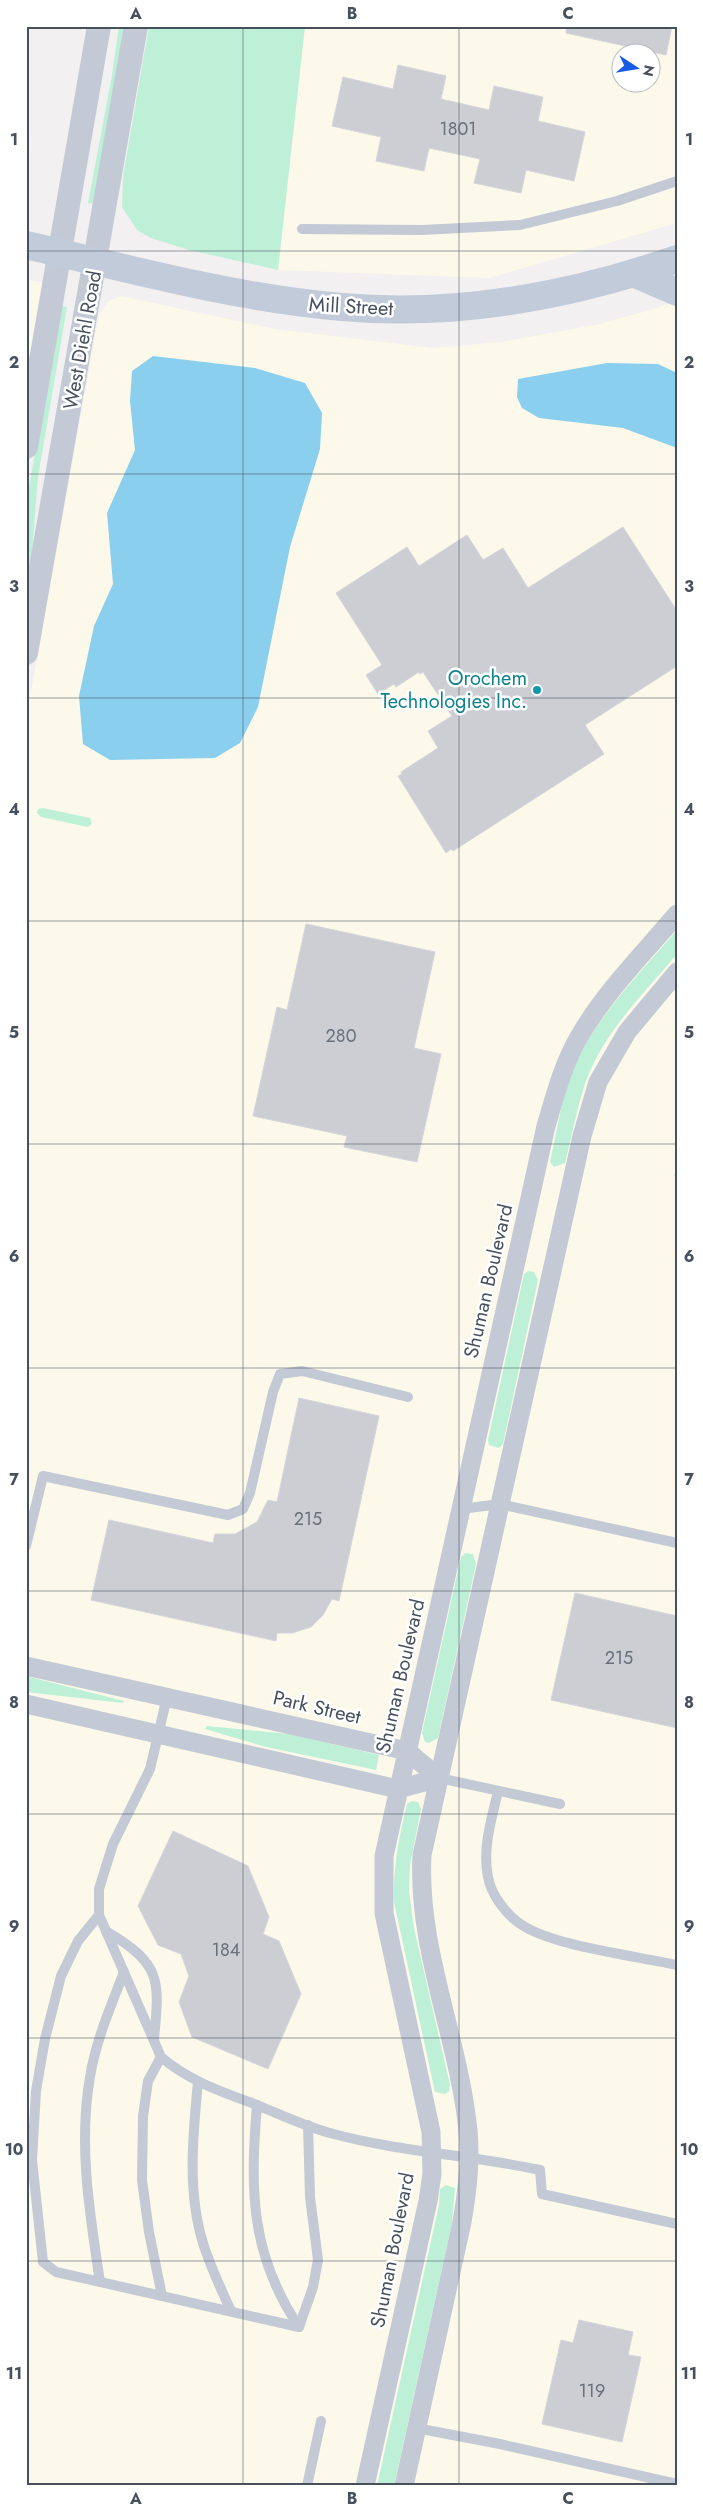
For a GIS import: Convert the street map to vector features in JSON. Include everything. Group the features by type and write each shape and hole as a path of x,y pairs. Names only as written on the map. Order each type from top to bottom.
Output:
{"main road":[{"name":"Mill Street","path":"26,245 244,294 302,303 367,308 429,309 517,300 580,288 635,274 677,259"},
{"path":"635,274 677,292"}],"street":[{"name":"West Diehl Road","path":"27,441 99,26"},
{"name":"West Diehl Road","path":"26,653 136,26"},
{"name":"Shuman Boulevard","path":"365,2486 428,2201 432,2154 431,2132 384,1913 384,1856 544,1136 565,1066 578,1038 598,1006 677,914"},
{"path":"404,2486 462,2222 468,2186 469,2157 463,2095 424,1922 420,1888 422,1854 582,1136 598,1082 627,1032 677,972"},
{"name":"Park Street","path":"26,1666 407,1751 439,1778"},
{"path":"26,1704 398,1788 439,1778"}],"lane":[{"path":"302,229 422,230 520,225 617,201 677,181"},
{"path":"26,1546 30,1513 43,1476 228,1515 243,1509 250,1493 273,1392 280,1374 302,1371 408,1397"},
{"path":"461,1509 500,1504 677,1543"},
{"path":"167,1697 150,1769 113,1844 99,1889 99,1915 161,2057 180,2072 198,2082 329,2133 432,2154 469,2157 540,2170 542,2194 677,2224"},
{"path":"439,1778 560,1804"},
{"path":"498,1790 486,1849 488,1878 499,1904 519,1924 563,1941 677,1965"},
{"path":"99,1915 78,1941 60,1976 45,2039 36,2092 32,2160 43,2262 56,2272 299,2327"},
{"path":"106,1931 130,1945 145,1959 154,1973 158,1999 154,2041"},
{"path":"100,2282 91,2222 84,2138 90,2077 94,2058 101,2029 124,1972"},
{"path":"161,2057 148,2081 143,2116 142,2180 149,2232 162,2296"},
{"path":"198,2082 193,2135 194,2190 203,2242 230,2311"},
{"path":"257,2105 252,2165 253,2202 265,2256 285,2306 299,2327"},
{"path":"299,2327 318,2260 310,2197 308,2125"},
{"path":"307,2486 321,2421"},
{"path":"416,2428 500,2444 677,2484"}],"shaded area":[{"path":"305,26 677,26 677,223 489,278 278,270"},
{"path":"26,279 43,283 26,378"},
{"path":"121,296 275,329 433,348 501,342 595,325 654,309 677,300 677,2486 26,2486 26,719 99,315 109,301"}],"green space":[{"path":"119,26 126,26 95,200 91,204 88,203 112,75"},
{"path":"149,26 305,26 278,270 189,250 151,238 137,230 122,207 123,177"},
{"path":"62,306 67,307 38,477 30,578 26,598 26,503"},
{"path":"43,808 90,818 92,824 88,827 41,817 37,813 38,809"},
{"path":"677,930 677,954 638,998 603,1046 594,1063 586,1081 577,1111 565,1163 554,1167 550,1162 560,1112 568,1083 577,1061 588,1041 615,1002"},
{"path":"528,1271 534,1272 538,1280 503,1444 499,1448 489,1445 488,1440 524,1274"},
{"path":"465,1553 473,1554 476,1564 438,1738 429,1743 425,1742 422,1733 461,1557"},
{"path":"26,1676 124,1701 123,1703 26,1692"},
{"path":"207,1726 289,1734 379,1755 376,1770 266,1747 205,1729"},
{"path":"412,1801 418,1802 421,1809 410,1865 409,1891 414,1928 450,2085 449,2091 445,2094 435,2092 394,1902 394,1877 399,1841 407,1804"},
{"path":"446,2185 455,2188 452,2223 394,2486 377,2486 439,2205 440,2189"}],"water":[{"path":"153,356 255,368 305,383 322,413 320,449 290,547 258,707 240,743 215,758 110,760 83,744 79,696 94,626 113,584 107,513 135,450 130,401 132,371"},
{"path":"607,363 658,364 677,373 677,448 623,428 539,418 522,408 517,397 518,379"}],"building":[{"path":"567,26 672,26 666,55 660,54 660,42 610,43 566,33"},
{"path":"398,65 446,76 441,99 489,110 494,86 543,97 538,121 585,132 574,181 526,170 521,193 474,183 480,159 429,148 424,171 376,161 381,137 332,126 343,77 393,89"},
{"name":"Orochem Technologies Inc.","path":"623,527 677,611 677,666 585,725 604,754 453,851 451,849 446,853 398,776 402,774 401,772 438,748 428,731 452,716 423,672 420,674 419,672 396,687 394,684 378,694 366,675 382,665 336,593 407,547 419,566 467,535 483,560 503,548 528,588"},
{"path":"306,924 435,952 414,1048 441,1054 417,1162 344,1147 347,1136 253,1116 277,1007 287,1010"},
{"path":"299,1398 379,1416 339,1601 332,1599 323,1615 311,1627 292,1633 277,1633 276,1641 91,1600 109,1520 213,1543 215,1534 235,1534 257,1522 268,1500 277,1502"},
{"path":"575,1593 677,1616 677,1728 551,1700"},
{"path":"173,1831 248,1866 269,1917 263,1934 279,1941 301,1994 268,2069 192,2037 179,2002 189,1976 181,1954 158,1945 138,1906"},
{"path":"579,2320 633,2332 628,2355 641,2357 622,2442 542,2424 561,2340 573,2343"}],"place":[{"name":"Orochem Technologies Inc.","path":"537,690"}]}
